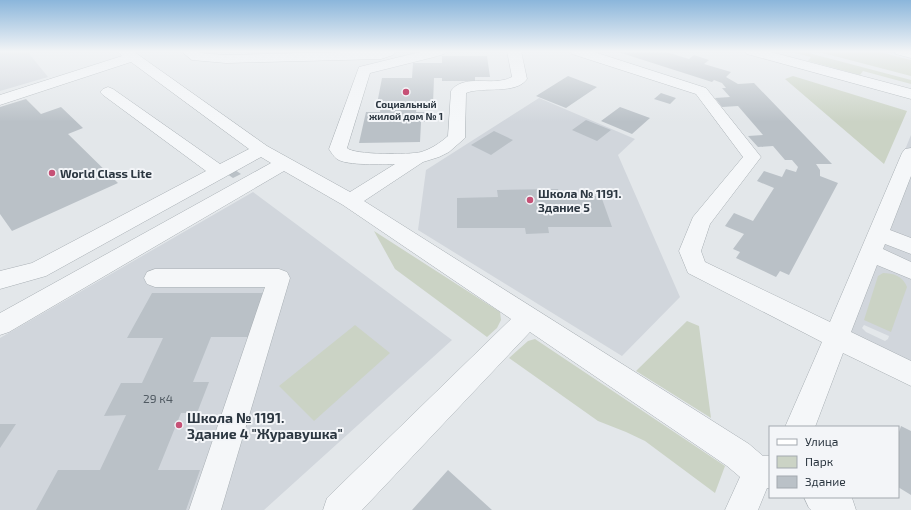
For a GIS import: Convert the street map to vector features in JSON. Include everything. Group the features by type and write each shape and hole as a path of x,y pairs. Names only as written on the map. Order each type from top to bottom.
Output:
{"street":[{"path":"0,100 70,75"},
{"path":"157,75 261,150 283,164 350,201 764,472 741,510"},
{"path":"362,75 338,149 344,156 363,159 417,158 428,156 445,148 456,138 459,91 471,86 505,85 520,79 519,75"},
{"path":"651,75 701,91 752,157 700,222 690,251 696,267 911,374"},
{"path":"840,75 911,94"},
{"path":"108,92 218,172"},
{"path":"0,280 38,270 261,150"},
{"path":"350,201 417,158"},
{"path":"0,325 283,164"},
{"path":"800,426 836,336 908,166"},
{"path":"875,243 911,246"},
{"path":"875,243 911,271"},
{"path":"155,278 279,278 205,510"},
{"path":"339,510 528,318"},
{"path":"822,498 840,510"}],"shaded area":[{"path":"0,75 46,75 48,77 0,91"},
{"name":"Школа № 1191. Здание 5","path":"539,98 635,139 618,155 680,297 622,356 418,230 426,170"},
{"path":"911,135 911,364 833,326","holes":["864,325 889,336 885,341 866,332 862,328"]},
{"name":"Школа № 1191. Здание 4 \"Журавушка\"","path":"253,192 452,340 264,510 0,510 0,338"}],"green space":[{"path":"877,75 891,75 911,80 911,84"},
{"path":"793,76 907,111 884,164 785,79"},
{"path":"374,231 500,312 501,320 497,328 487,337 395,269"},
{"path":"883,273 897,276 903,280 907,287 891,332 864,320 878,276"},
{"path":"687,321 699,326 711,418 636,371"},
{"path":"355,325 390,353 314,421 279,386"},
{"path":"535,339 725,466 715,493 645,441 598,421 509,358 528,341"}],"building":[{"name":"Социальный жилой дом № 1","path":"412,75 490,75 490,77 475,77 475,81 442,81 442,78 434,78 433,104 417,104 416,112 426,112 425,122 421,122 420,142 359,143 366,112 380,112 381,104 377,104 382,78 412,78"},
{"path":"689,75 728,75 726,77 738,84 754,83 832,164 816,164 820,170 820,176 838,183 789,275 780,271 776,277 736,258 740,252 733,249 744,234 725,226 734,213 753,221 774,188 757,181 764,171 782,177 786,169 796,172 798,167 792,160 785,160 773,146 758,147 748,136 763,135 738,106 722,107 715,98 730,97 722,88 726,88 722,83 714,80 712,82"},
{"path":"568,76 597,87 566,108 536,96"},
{"path":"661,93 676,98 670,104 654,99"},
{"path":"26,99 41,114 61,107 83,128 68,134 118,183 12,231 0,214 0,107"},
{"path":"620,107 650,118 632,134 601,121"},
{"path":"586,120 611,130 597,141 572,130"},
{"path":"494,131 513,140 491,155 471,145"},
{"path":"235,170 241,174 233,178 227,174"},
{"path":"558,189 560,197 601,196 612,227 548,227 549,233 526,234 525,228 457,228 457,198 498,197 497,190"},
{"path":"152,293 263,293 248,337 211,337 193,382 209,382 197,413 181,413 158,470 200,470 186,510 36,510 58,470 100,470 126,415 104,416 121,383 142,383 163,338 127,338"},
{"path":"0,424 16,424 0,448"},
{"path":"901,426 911,431 911,495 899,488 899,432"},
{"path":"448,470 492,510 412,510"}],"place":[{"name":"Социальный жилой дом № 1","path":"406,92"},
{"name":"World Class Lite","path":"52,173"},
{"name":"Школа № 1191. Здание 5","path":"530,200"},
{"name":"Школа № 1191. Здание 4 \"Журавушка\"","path":"179,425"}]}
